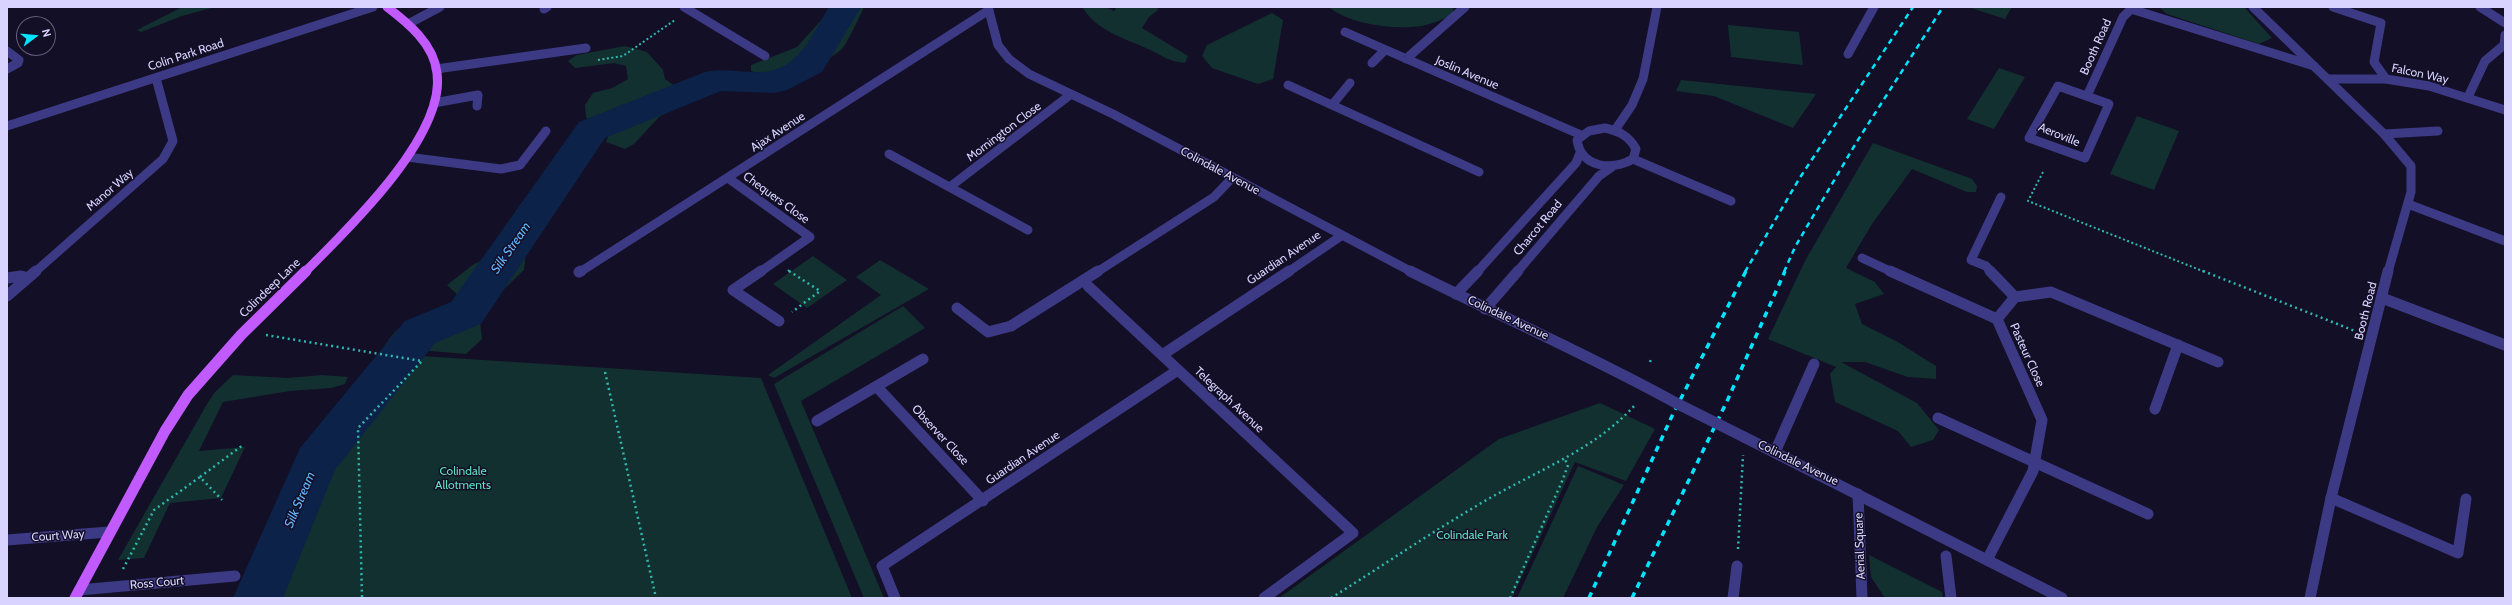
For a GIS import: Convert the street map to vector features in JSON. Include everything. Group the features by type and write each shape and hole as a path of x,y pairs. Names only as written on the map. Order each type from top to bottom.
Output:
{"main road":[{"name":"Colindeep Lane","path":"77,594 109,532 182,404 194,387 245,332 342,236 408,158 426,125 434,103 438,83 436,69 426,44 408,24 387,7"}],"street":[{"name":"Colin Park Road","path":"7,126 373,7"},
{"path":"408,24 440,7"},
{"path":"684,7 765,56"},
{"path":"1406,60 1465,7"},
{"path":"1615,130 1632,105 1643,79 1657,7"},
{"path":"1848,54 1874,7"},
{"name":"Booth Road","path":"2253,7 2384,134 2411,166 2411,192 2382,298 2331,498 2310,598"},
{"path":"2333,7 2381,23 2374,62 2386,79"},
{"path":"2480,7 2505,23"},
{"name":"Booth Road","path":"2087,96 2123,17 2132,8 2314,66"},
{"name":"Colindale Avenue","path":"988,9 998,45 1009,59 1029,74 1070,95 1113,114 1342,236 1485,309 1622,373 1676,403 2062,598"},
{"name":"Ajax Avenue","path":"579,272 728,178 988,9"},
{"name":"Joslin Avenue","path":"1345,32 1406,60 1581,135"},
{"path":"2468,98 2485,61 2504,46 2505,34"},
{"path":"436,69 586,48"},
{"path":"1372,63 1384,50"},
{"path":"7,51 19,60 18,63 7,69"},
{"name":"Manor Way","path":"7,296 153,168 170,150 174,141 156,78"},
{"name":"Falcon Way","path":"2328,79 2386,79 2429,86 2505,110"},
{"path":"1332,105 1350,83"},
{"path":"1288,85 1479,172"},
{"name":"Aeroville","path":"2058,86 2087,96 2109,104 2085,158 2029,138 2058,86"},
{"path":"434,103 478,95 477,106"},
{"name":"Mornington Close","path":"951,186 1070,95"},
{"path":"1581,135 1595,129 1615,130 1629,138 1634,143 1636,149 1633,159 1731,201"},
{"path":"2384,134 2438,130"},
{"path":"408,158 501,169 520,165 546,131"},
{"name":"Charcot Road","path":"1456,294 1576,163 1580,153 1577,140 1581,135"},
{"path":"1580,153 1593,163 1612,167"},
{"path":"889,154 951,186 1028,230"},
{"name":"Charcot Road","path":"1485,309 1599,176 1612,167 1628,163 1633,159"},
{"name":"Chequers Close","path":"728,178 810,237 775,262"},
{"path":"957,308 988,332 1011,326 1214,197 1232,178"},
{"path":"2001,197 1971,260 1986,266 2015,297 2051,292 2218,362"},
{"path":"2408,204 2505,241"},
{"name":"Guardian Avenue","path":"1162,355 1342,236"},
{"path":"1862,258 1998,319"},
{"path":"775,262 733,290 779,321"},
{"path":"7,278 21,276 28,278"},
{"name":"Telegraph Avenue","path":"1088,286 1353,533 1264,598"},
{"name":"Pasteur Close","path":"1987,560 2033,471 2042,420 1998,319 2015,297"},
{"path":"2382,298 2505,345"},
{"path":"2155,409 2178,345"},
{"path":"817,421 923,359"},
{"path":"1775,452 1814,364"},
{"name":"Guardian Avenue","path":"895,598 882,566 983,501 1178,370"},
{"name":"Observer Close","path":"877,387 983,501"},
{"path":"1938,418 2148,514"},
{"name":"Aerial Square","path":"1858,494 1862,598"},
{"path":"2331,498 2458,553 2466,500"},
{"name":"Court Way","path":"7,540 109,532"},
{"path":"1946,556 1951,598"},
{"path":"1733,598 1737,566"},
{"name":"Ross Court","path":"77,594 114,587 235,576"}],"path":[{"path":"2043,172 2028,201 2372,338"},
{"path":"775,262 820,291 779,321"},
{"path":"245,332 422,361 358,428 362,598"},
{"path":"605,372 656,598"},
{"path":"1331,598 1489,499 1587,446 1625,418 1635,406"},
{"path":"114,587 154,510 243,445"},
{"path":"1737,566 1743,452"},
{"path":"1510,598 1563,479 1568,465 1564,458"},
{"path":"200,477 222,500"}],"green space":[{"path":"182,7 215,7 182,16 141,32 137,30"},
{"path":"833,7 864,7 843,48 823,62 800,72 775,75 751,71 751,65 797,47"},
{"path":"1082,7 1105,7 1114,11 1117,7 1157,7 1158,10 1149,17 1142,28 1188,56 1185,63 1170,60 1112,33 1095,22"},
{"path":"1328,7 1454,7 1452,16 1430,24 1422,26 1398,27 1373,25 1361,22 1338,13"},
{"path":"1968,7 2012,7 2005,19"},
{"path":"2159,7 2244,7 2272,38 2259,44 2167,14"},
{"path":"1272,13 1283,20 1273,79 1258,84 1212,68 1202,56 1207,45"},
{"path":"1728,25 1799,32 1803,65 1731,57"},
{"path":"625,46 647,52 663,70 665,79 689,96 691,101 659,117 634,144 625,149 606,142 609,134 589,147 526,252 524,270 479,313 482,339 466,354 384,347 392,336 405,324 449,314 459,296 447,285 474,264 487,258 520,205 548,190 591,123 586,117 585,105 593,93 612,88 628,79 626,66 614,63 575,68 568,61 577,55"},
{"path":"1999,68 2025,77 1994,129 1967,119"},
{"path":"1681,80 1816,94 1793,128 1714,96 1676,91"},
{"path":"2137,116 2179,131 2154,190 2110,174"},
{"path":"1873,143 1972,179 1977,186 1976,192 1967,192 1912,169 1872,224 1846,268 1875,282 1884,294 1855,304 1862,324 1896,341 1936,366 1936,379 1908,377 1865,362 1841,362 1917,403 1939,430 1933,440 1911,447 1898,431 1835,402 1830,374 1836,367 1768,339 1806,259"},
{"path":"813,256 847,280 807,308 773,284"},
{"path":"880,260 929,289 774,378 768,375 881,295 856,277"},
{"path":"903,306 925,328 801,401 884,598 864,598 774,384"},
{"name":"Colindale Allotments","path":"406,355 761,378 852,598 267,598 325,462"},
{"path":"382,369 389,374 321,462 262,598 248,598 271,544 294,468 342,411 365,372"},
{"path":"233,375 288,378 322,375 348,377 345,384 331,388 290,391 223,402 199,451 245,447 221,498 170,503 144,558 118,560 207,404 215,392"},
{"name":"Colindale Park","path":"1600,403 1655,429 1626,481 1575,462 1512,598 1279,598 1499,439"},
{"path":"1578,466 1624,485 1597,527 1563,598 1517,598"},
{"path":"1869,555 1942,592 1943,598 1885,598 1871,577"}],"waterway":[{"name":"Silk Stream","path":"258,598 316,461 420,332 466,313 592,130 717,80 775,82 810,65 845,7"}],"railway":[{"path":"1745,272 1799,179 1913,7"},
{"path":"1784,272 1795,247 1856,143 1943,7"},
{"path":"1589,598 1672,416 1746,271"},
{"path":"1632,598 1728,399 1785,271"}]}
